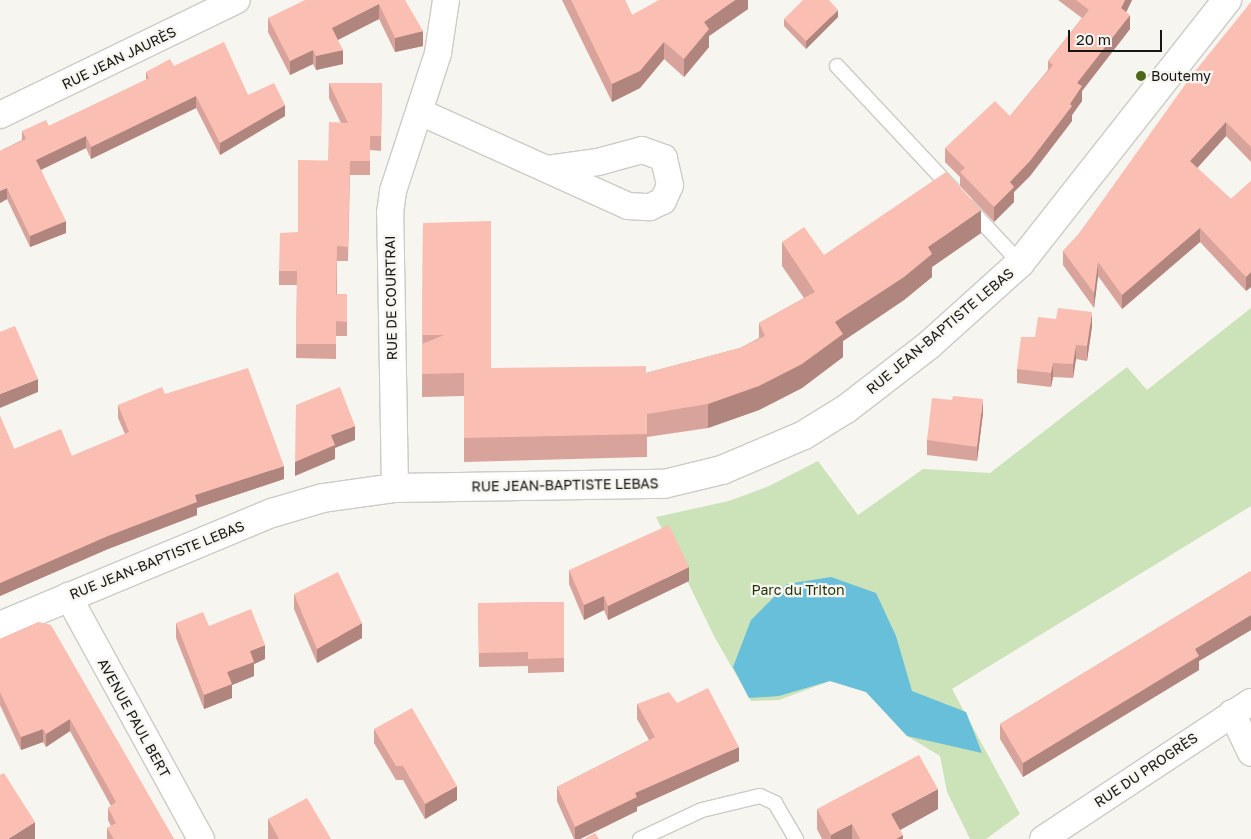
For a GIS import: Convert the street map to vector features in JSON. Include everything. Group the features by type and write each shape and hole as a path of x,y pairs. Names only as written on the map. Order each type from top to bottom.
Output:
{"street":[{"name":"RUE JEAN JAURÈS","path":"0,115 237,0"},
{"name":"RUE DE COURTRAI","path":"395,488 390,214 393,192 438,53 446,0"},
{"name":"RUE JEAN-BAPTISTE LEBAS","path":"0,626 68,596 272,513 339,494 395,488 656,484 702,476 742,463 804,435 846,409 985,298 1020,263 1228,0"},
{"path":"420,112 547,169"},
{"name":"AVENUE PAUL BERT","path":"68,596 202,839"},
{"path":"1241,708 1251,753"},
{"name":"RUE DU PROGRÈS","path":"1043,839 1241,708"}],"lane":[{"path":"837,66 1020,263"},
{"path":"640,839 702,810 760,796 775,802 796,839"}],"green space":[{"name":"Parc du Triton","path":"1251,308 1251,506 952,689 1020,814 986,839 970,839 947,792 940,756 907,736 866,692 830,681 779,700 751,701 714,636 656,517 729,501 769,486 818,461 858,515 923,469 990,473 1127,367 1147,390"}],"water":[{"path":"831,577 876,593 896,636 912,691 966,712 982,753 907,736 866,692 830,681 779,696 749,698 733,667 751,620 787,584"}],"building":[{"path":"305,0 405,0 423,31 395,38 379,4 332,28 343,50 316,56 313,50 290,61 268,18"},
{"path":"571,0 625,0 632,15 659,0 735,0 704,22 709,29 684,59 664,42 640,71 612,84"},
{"path":"803,0 829,0 838,10 806,41 784,19"},
{"path":"1076,0 1125,0 1121,8 1130,15 1077,83 1082,86 1070,104 1072,106 1030,161 1010,182 1014,187 994,207 960,172 965,168 945,148 995,101 1010,116 1053,65 1048,61 1089,10"},
{"path":"1251,2 1251,147 1226,122 1190,161 1231,199 1251,181 1251,272 1246,277 1200,228 1122,295 1098,262 1094,293 1063,251 1078,235 1192,75"},
{"path":"224,42 248,95 274,83 285,105 220,143 196,96 91,147 86,136 36,160 66,221 30,236 7,188 0,191 0,151 26,139 22,131 46,120 49,126 149,78 146,72 170,59 174,66"},
{"path":"329,83 382,83 381,136 370,136 370,161 328,161 329,122 348,123"},
{"path":"298,160 350,161 348,247 337,246 336,294 347,294 347,322 336,321 336,344 296,344 297,271 279,271 280,233 298,232"},
{"path":"946,172 981,210 928,247 932,254 904,277 835,322 843,334 802,364 759,386 708,404 647,414 647,434 464,438 464,373 422,374 422,344 444,335 422,335 423,223 491,221 491,368 646,366 646,373 740,348 765,336 759,323 815,292 782,242 804,227 824,255"},
{"path":"1058,308 1092,312 1087,346 1076,345 1073,364 1053,363 1051,373 1017,369 1021,337 1035,337 1038,317 1056,319"},
{"path":"15,326 38,379 0,394 0,332"},
{"path":"248,368 284,466 195,495 197,502 108,536 0,583 0,416 14,449 61,429 72,456 129,432 118,405 162,387 165,394"},
{"path":"340,387 355,426 331,435 335,445 295,462 296,405"},
{"path":"953,396 983,399 977,447 927,440 932,398 952,400"},
{"path":"669,525 689,567 608,606 604,596 584,605 569,570"},
{"path":"1251,571 1251,615 1195,649 1199,656 1023,763 1000,724"},
{"path":"338,572 362,623 317,649 294,594"},
{"path":"564,602 564,658 528,659 528,652 479,653 478,603"},
{"path":"251,609 265,645 250,651 254,662 227,672 232,684 204,695 176,623 203,612 209,626"},
{"path":"39,622 51,625 174,839 114,839 107,828 116,823 108,808 116,802 70,719 46,734 43,729 21,737 0,692 0,639"},
{"path":"708,688 739,747 635,793 637,797 575,827 557,787 655,737 637,704 669,692 677,703"},
{"path":"412,708 457,786 425,804 403,766 396,766 374,729"},
{"path":"919,755 938,789 891,814 903,835 896,839 860,839 852,824 831,835 817,809"},
{"path":"4,773 35,822 8,839 0,839 0,775"},
{"path":"307,798 331,839 279,839 268,819"},
{"path":"595,833 599,839 584,839"}],"place":[{"name":"Boutemy","path":"1141,76"}]}
